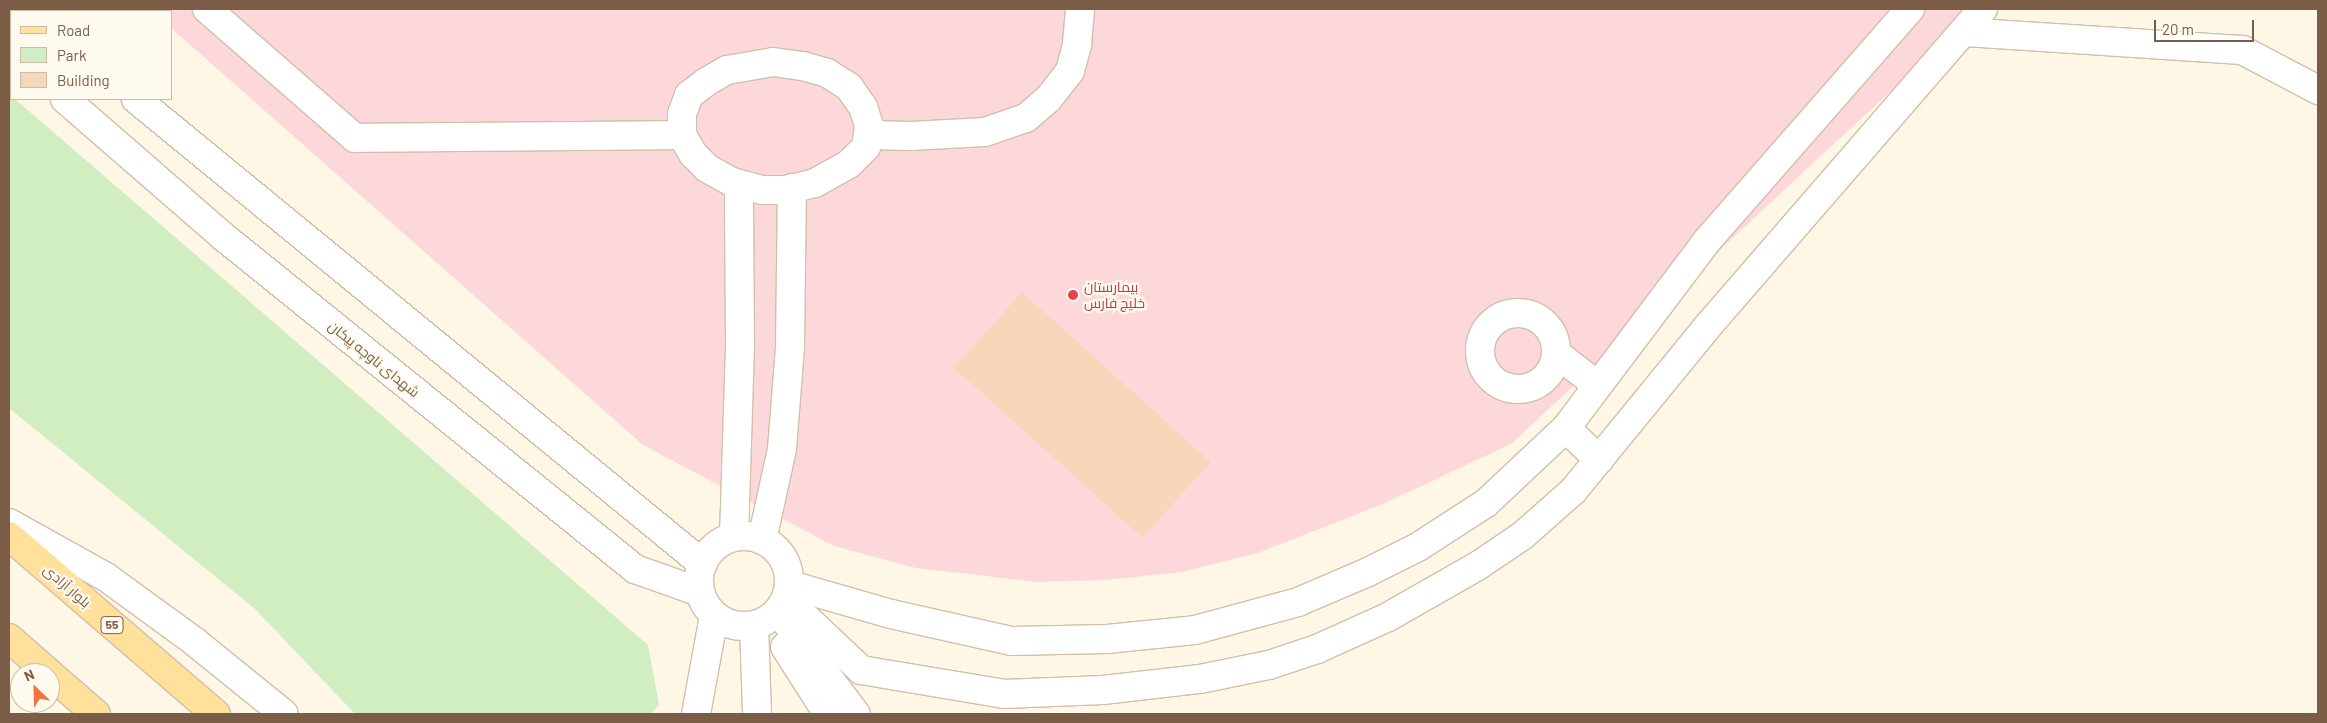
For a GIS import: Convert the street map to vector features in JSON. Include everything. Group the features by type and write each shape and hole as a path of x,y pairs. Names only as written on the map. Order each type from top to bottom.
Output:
{"main road":[{"name":"بلوار آزادی","path":"9,536 216,714"},
{"path":"9,638 37,663"},
{"path":"60,683 96,714"}],"street":[{"path":"207,9 355,138 682,134"},
{"path":"868,135 911,136 985,132 1026,118 1049,98 1070,70 1077,44 1080,9"},
{"path":"757,714 775,608 789,571 783,558 774,547 762,540 748,536 734,537 710,552 703,564 699,578 700,592 706,605 714,616 727,623 740,626 775,608 891,614 1012,641 1107,639 1194,630 1254,616 1305,600 1368,572 1418,546 1486,503 1566,428 1706,242 1910,9"},
{"path":"775,608 861,670 1004,694 1103,690 1200,678 1269,665 1317,649 1388,618 1439,590 1522,536 1573,491 1708,326 1983,9"},
{"path":"1964,32 2242,50 2318,90"},
{"path":"773,62 802,66 827,73 849,87 863,107 869,126 868,135 866,147 849,164 815,183 792,188 762,190 739,184 707,168 693,154 682,134 682,114 689,95 727,70 773,62"},
{"name":"شهدای ناوچه پیکان","path":"66,100 225,238 635,570 700,592"},
{"path":"137,100 703,564"},
{"path":"734,537 740,345 739,184"},
{"path":"762,540 782,449 790,347 792,188"},
{"path":"1556,354 1597,385"},
{"path":"1566,428 1598,460"},
{"path":"9,523 106,577 195,642 284,714"},
{"path":"775,608 828,714"},
{"path":"775,608 856,714"},
{"path":"696,714 714,616"}],"shaded area":[{"name":"بیمارستان خلیج فارس","path":"1979,9 1511,444 1383,504 1258,553 1182,572 1105,580 1037,582 916,568 834,546 643,445 172,29 172,10 151,10"}],"green space":[{"path":"9,93 10,100 16,100 648,645 659,705 651,714 355,714 255,609 9,408"}],"building":[{"path":"1022,292 1211,462 1143,538 954,368"}],"place":[{"name":"بیمارستان خلیج فارس","path":"1073,295"}]}
